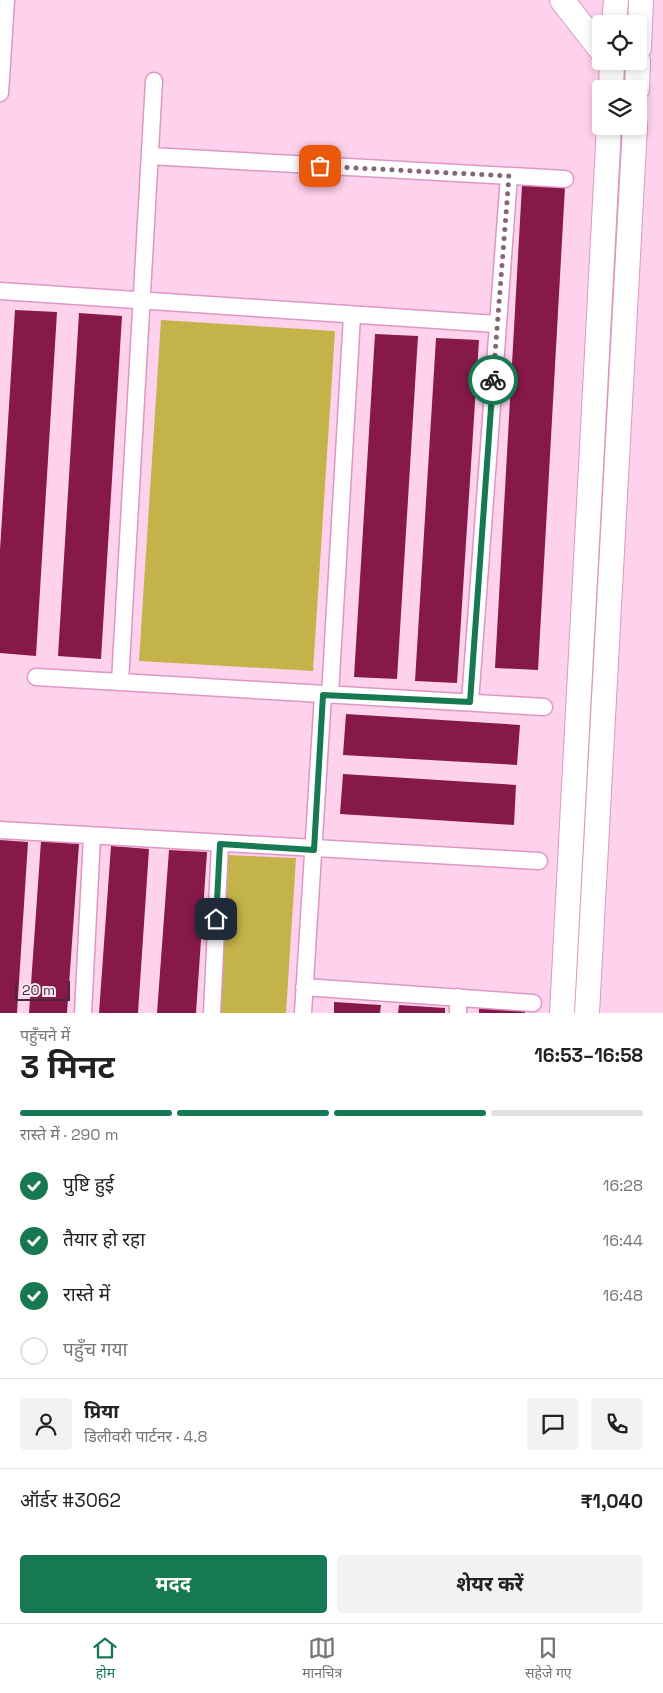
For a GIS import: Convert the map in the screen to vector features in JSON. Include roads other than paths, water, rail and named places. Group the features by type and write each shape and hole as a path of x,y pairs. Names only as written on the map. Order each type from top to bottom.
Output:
{"main road":[{"path":"562,0 592,38"},
{"path":"615,15 616,0"},
{"path":"640,15 641,0"},
{"path":"562,1013 609,135"},
{"path":"587,1013 634,135"}],"street":[{"path":"0,94 6,0"},
{"path":"120,682 154,81"},
{"path":"150,156 565,179"},
{"path":"470,702 509,176"},
{"path":"0,291 352,316 497,324"},
{"path":"303,1013 327,695 352,316"},
{"path":"36,677 544,707"},
{"path":"0,830 314,850 539,861"},
{"path":"84,1013 92,836"},
{"path":"212,1013 220,844"},
{"path":"304,987 458,1005 533,1003"}]}
